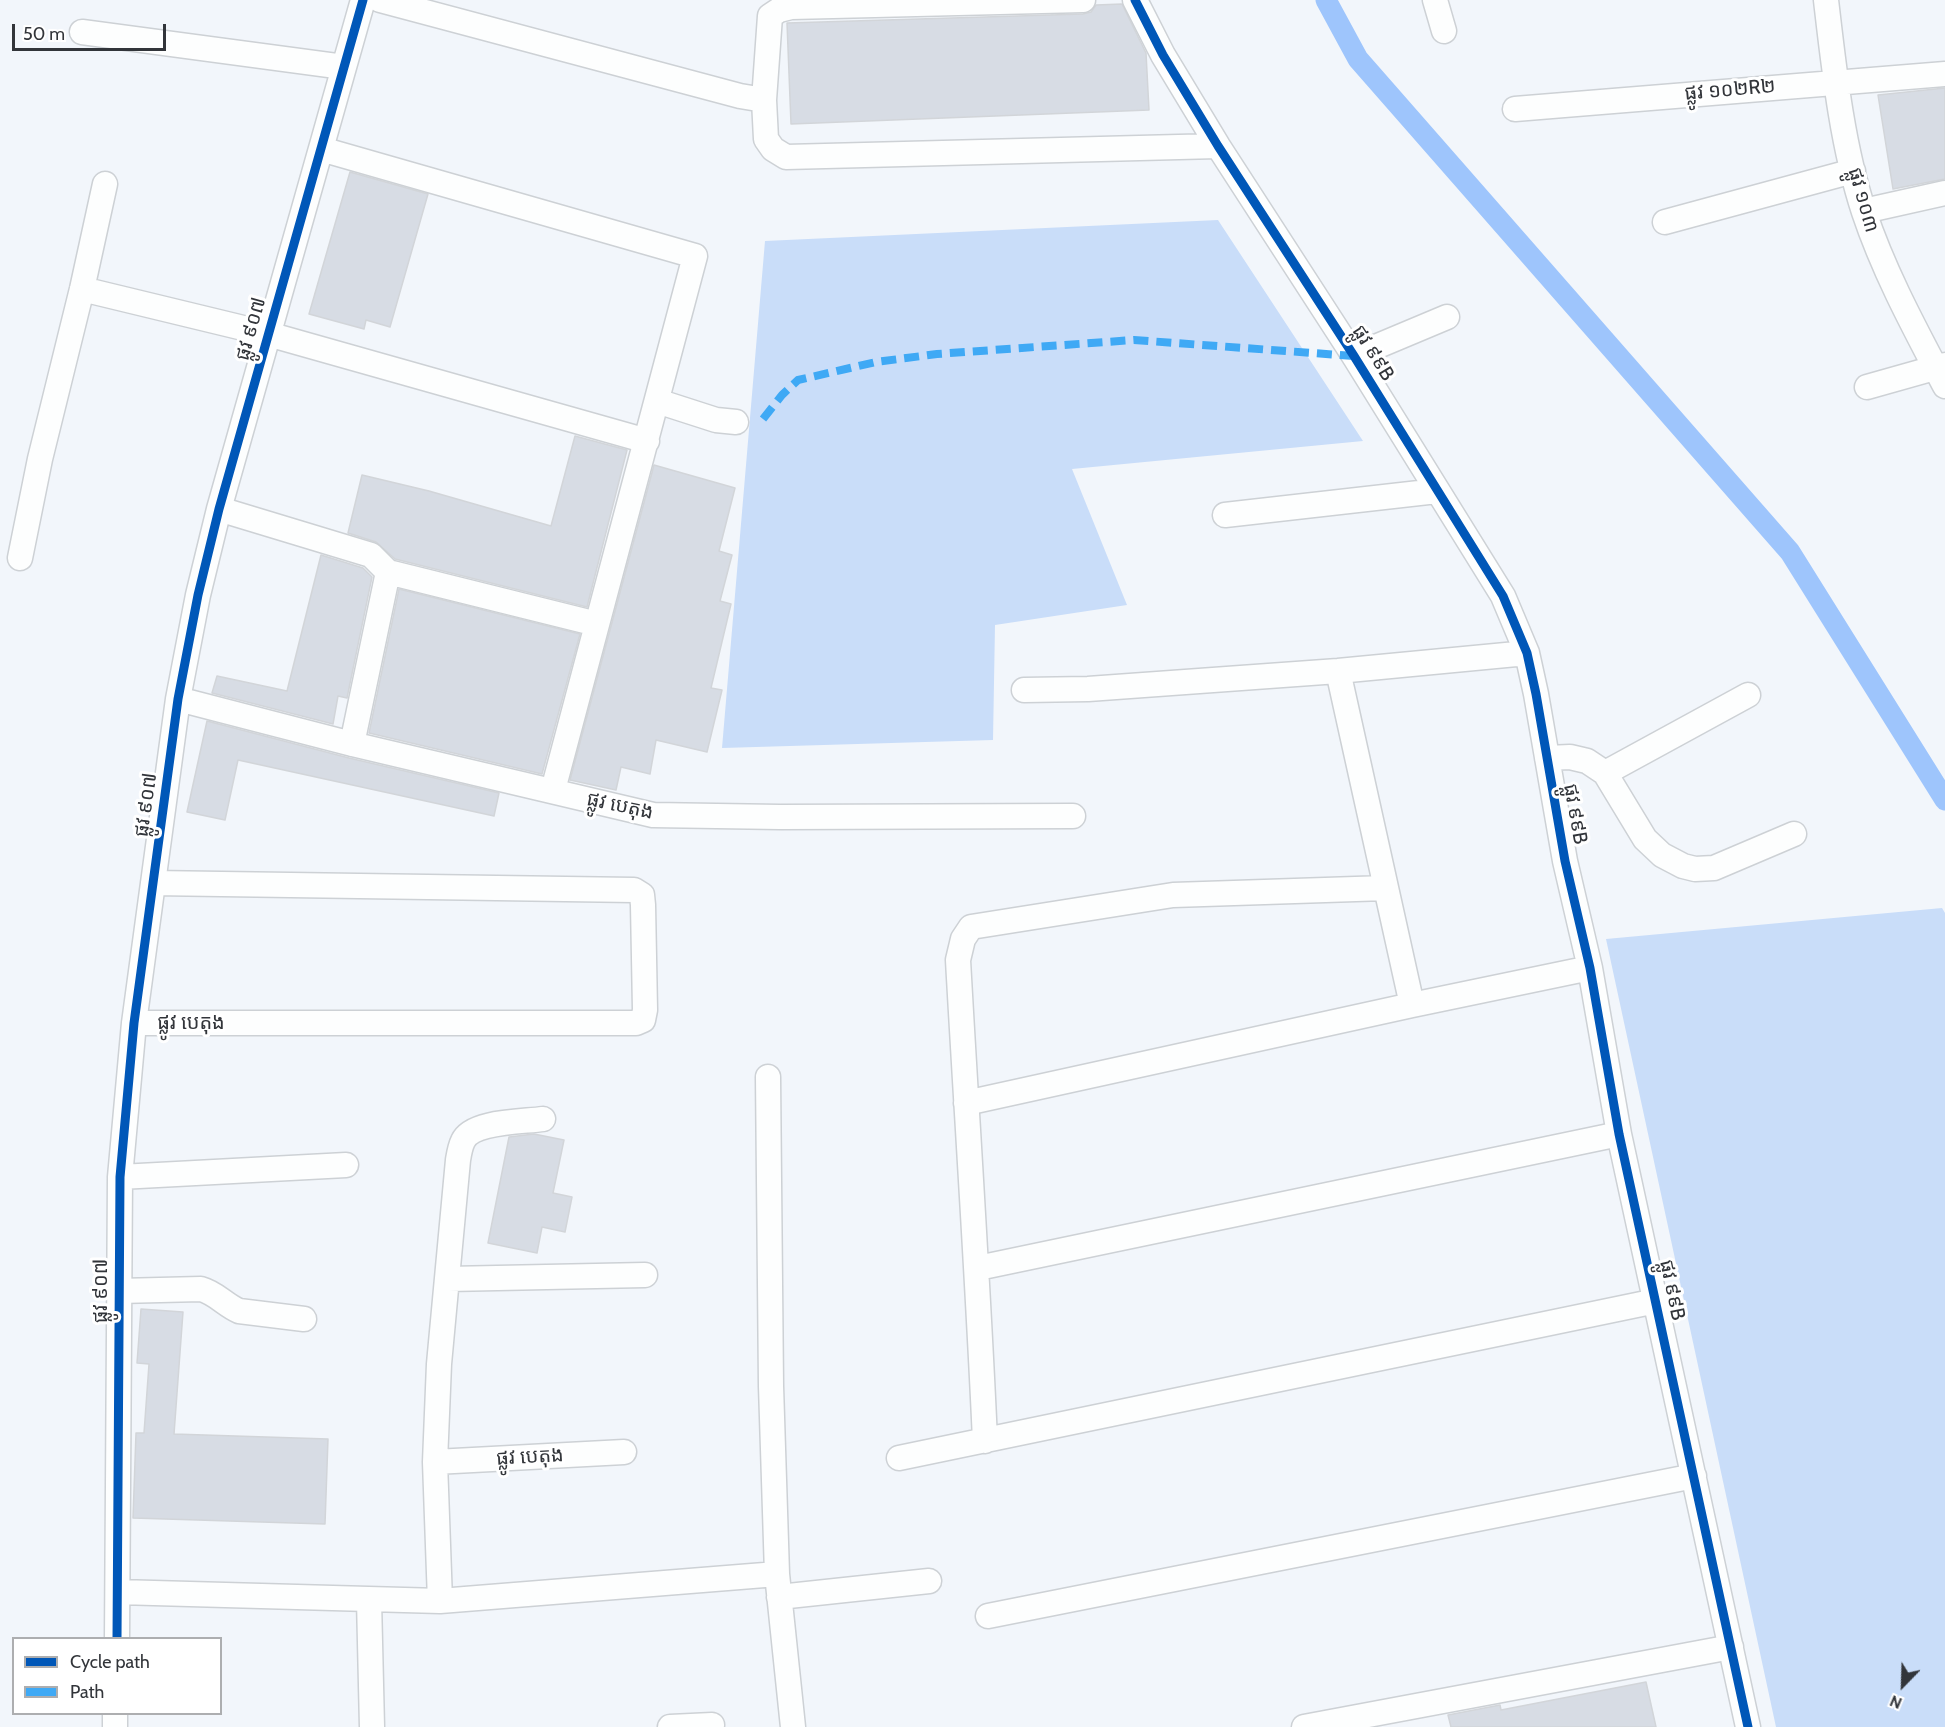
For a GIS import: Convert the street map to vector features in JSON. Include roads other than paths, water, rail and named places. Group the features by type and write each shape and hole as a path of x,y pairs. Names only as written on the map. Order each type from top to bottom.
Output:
{"street":[{"name":"ផ្លូវ ៩០៧","path":"117,1637 120,1177 134,1023 178,699 198,595 219,509 363,0"},
{"path":"380,0 740,96 764,100"},
{"path":"1083,0 791,7 779,10 770,16 764,100 766,139 773,149 786,157 1218,146"},
{"name":"ផ្លូវ ៩៩B","path":"1135,0 1162,55 1218,146 1354,356 1503,596 1527,653 1565,861 1590,968 1619,1134 1748,1727"},
{"path":"1435,0 1444,31"},
{"name":"ផ្លូវ ១០៣","path":"1826,0 1836,81 1853,171 1864,211 1886,270 1942,373"},
{"path":"82,32 344,67"},
{"name":"ផ្លូវ ១០២R២","path":"1515,109 1836,81 1945,74"},
{"path":"321,149 695,256 553,790"},
{"path":"1665,222 1853,171"},
{"path":"20,558 40,459 105,184"},
{"path":"1864,211 1945,193"},
{"path":"82,289 268,334 647,441"},
{"path":"1354,356 1447,317"},
{"path":"1867,387 1942,373"},
{"path":"657,401 716,420 736,422"},
{"path":"1225,515 1437,490"},
{"path":"219,509 371,555 388,572 597,624"},
{"path":"352,744 388,572"},
{"path":"1024,690 1089,689 1338,671 1527,653"},
{"path":"1338,671 1412,1005"},
{"path":"1605,773 1748,695"},
{"name":"ផ្លូវ បេតុង","path":"178,699 352,744 652,815 1073,816"},
{"path":"1547,758 1570,757 1587,761 1605,773 1645,839 1662,855 1695,870 1714,868 1794,834"},
{"name":"ផ្លូវ បេតុង","path":"134,1023 636,1023 643,1020 645,1010 643,905 642,895 634,890 153,883"},
{"path":"985,1441 978,1268 958,960 963,939 971,927 1173,895 1386,888"},
{"path":"966,1103 1590,968"},
{"path":"768,1077 771,1386 778,1585 793,1727"},
{"path":"440,1601 435,1462 439,1364 458,1160 463,1140 472,1131 487,1126 543,1119"},
{"path":"978,1268 1619,1134"},
{"path":"120,1177 346,1165"},
{"path":"448,1279 645,1275"},
{"path":"119,1291 201,1289 212,1292 231,1308 239,1311 304,1319"},
{"path":"899,1458 1656,1301"},
{"name":"ផ្លូវ បេតុង","path":"435,1462 624,1452"},
{"path":"988,1616 1694,1476"},
{"path":"118,1592 440,1601 778,1585 929,1581"},
{"path":"369,1600 372,1727"},
{"path":"1304,1727 1731,1647"},
{"path":"670,1727 712,1725"}],"waterway":[{"path":"1326,0 1358,59 1790,552 1945,800"}]}
